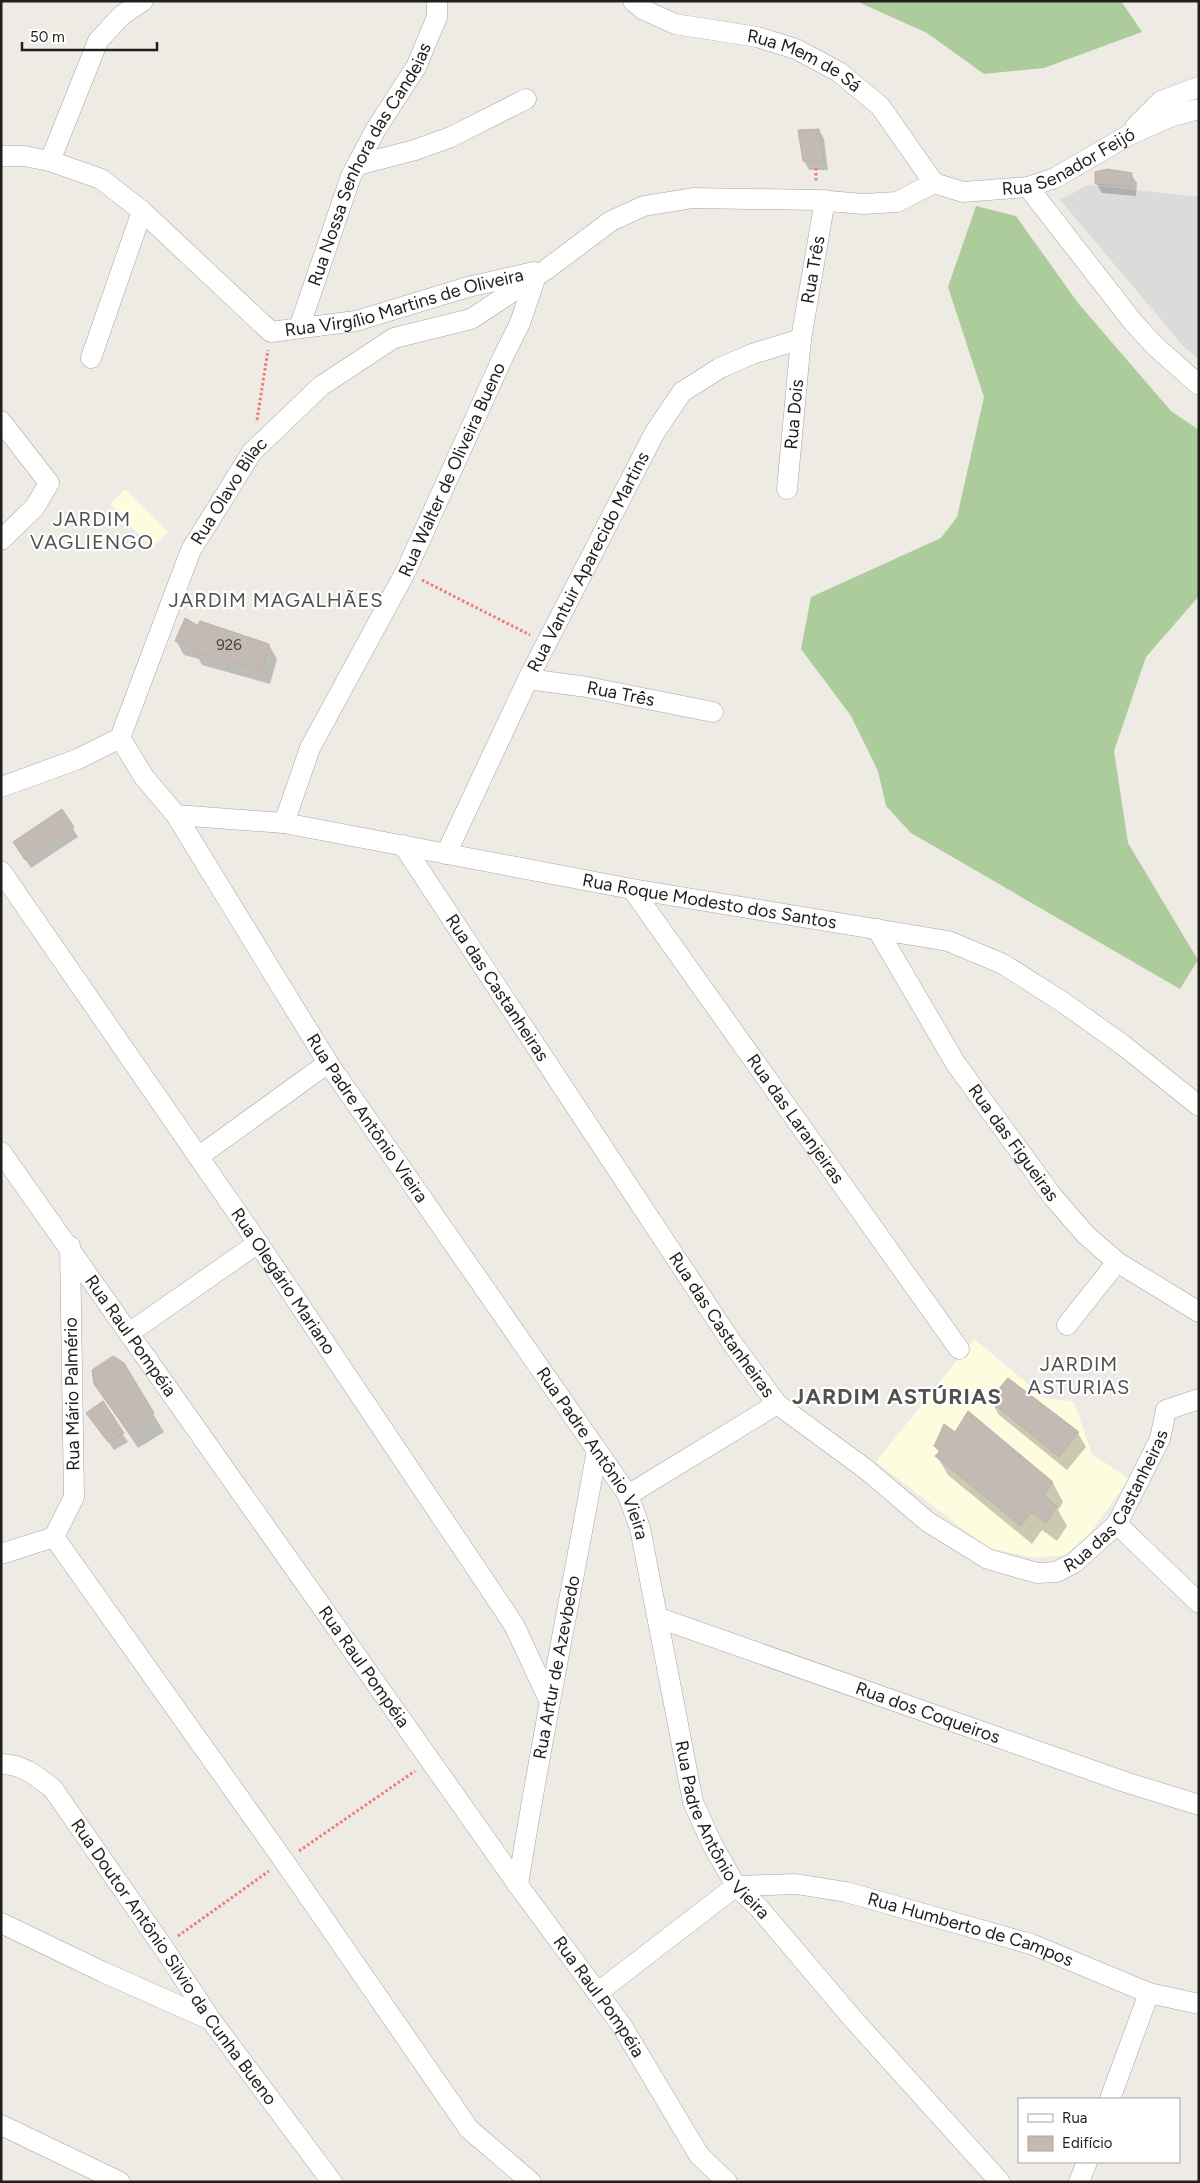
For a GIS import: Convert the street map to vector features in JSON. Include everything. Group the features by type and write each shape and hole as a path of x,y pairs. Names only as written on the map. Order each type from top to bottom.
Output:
{"street":[{"path":"50,161 98,41 122,15 142,1"},
{"name":"Rua Nossa Senhora das Candeias","path":"299,328 351,176 376,128 416,67 438,17 437,1"},
{"name":"Rua Mem de Sá","path":"633,1 644,10 675,24 757,37 796,49 839,72 880,106 934,182"},
{"path":"1127,136 1162,101 1199,87"},
{"path":"357,165 415,150 451,137 526,99"},
{"name":"Rua Senador Feijó","path":"934,182 963,192 1028,187 1055,178 1127,136 1170,117 1199,109"},
{"name":"Rua Virgílio Martins de Oliveira","path":"1,156 24,156 50,161 101,179 142,211 271,332 356,321 468,287 542,272 610,221 644,206 694,198 825,200 863,204 896,202 934,182"},
{"path":"1028,187 1133,322 1154,346 1199,385"},
{"name":"Rua Três","path":"801,339 825,200"},
{"path":"91,358 142,211"},
{"name":"Rua Olavo Bilac","path":"120,738 192,550 252,452 321,386 394,338 471,319 542,272"},
{"name":"Rua Walter de Oliveira Bueno","path":"284,822 310,748 406,571 542,272"},
{"name":"Rua Dois","path":"787,489 801,339"},
{"name":"Rua Vantuir Aparecido Martins","path":"446,854 528,679 655,432 682,392 720,368 752,354 801,339"},
{"path":"1,421 49,483 35,507 1,540"},
{"name":"Rua Três","path":"528,679 587,687 713,712"},
{"path":"1,787 78,759 120,738"},
{"name":"Rua Padre Antônio Vieira","path":"120,738 144,777 176,815 328,1062 628,1495 640,1528 659,1618 693,1802 713,1846 736,1886 759,1908 853,2019 1000,2182"},
{"name":"Rua Roque Modesto dos Santos","path":"176,815 284,822 632,889 948,941 1004,964 1061,1001 1123,1045 1199,1106"},
{"name":"Rua das Castanheiras","path":"403,845 732,1343 777,1404 867,1470 928,1522 988,1559 1036,1573 1056,1572 1074,1563 1117,1524 1160,1440 1166,1410 1199,1399"},
{"name":"Rua Olegário Mariano","path":"1,872 258,1243 514,1625 549,1700"},
{"name":"Rua das Laranjeiras","path":"632,889 959,1349"},
{"name":"Rua das Figueiras","path":"877,929 956,1064 1052,1197 1086,1235 1117,1262 1199,1312"},
{"path":"198,1157 328,1062"},
{"name":"Rua Raul Pompéia","path":"1,1152 70,1246 129,1333 518,1885 622,2026 699,2156 727,2182"},
{"path":"129,1333 258,1243"},
{"name":"Rua Mário Palmério","path":"54,1537 74,1497 70,1246"},
{"path":"1067,1325 1117,1262"},
{"path":"628,1495 777,1404"},
{"name":"Rua Artur de Azevbedo","path":"518,1885 549,1700 597,1450"},
{"path":"1117,1524 1199,1603"},
{"path":"1,1554 54,1537 284,1861 469,2129 531,2182"},
{"name":"Rua dos Coqueiros","path":"659,1618 1116,1778 1199,1804"},
{"name":"Rua Doutor Antônio Silvio da Cunha Bueno","path":"1,1764 11,1764 32,1772 53,1789 163,1946 211,2020 332,2182"},
{"name":"Rua Humberto de Campos","path":"736,1886 796,1884 846,1892 1031,1944 1149,1993 1199,2004"},
{"path":"597,1993 736,1886"},
{"path":"1,1923 103,1972 211,2020"},
{"path":"1110,2098 1149,1993"},
{"path":"1,2125 120,2182"},
{"path":"1079,2182 1087,2163"}],"path":[{"path":"267,436 255,436 271,332"},
{"path":"406,571 546,644"}],"shaded area":[{"path":"1088,185 1199,197 1199,359 1185,348 1060,200"},
{"path":"125,489 168,532 152,548 110,504"},
{"path":"974,1339 1045,1398 1074,1402 1092,1454 1129,1479 1091,1532 1065,1555 1034,1558 988,1548 876,1462"}],"green space":[{"path":"856,1 1121,1 1142,32 1044,68 984,74 927,33"},
{"path":"976,206 1016,216 1078,303 1171,411 1199,430 1199,596 1146,657 1114,751 1128,843 1198,960 1180,989 911,833 886,806 878,771 851,716 801,649 811,597 941,538 957,517 984,397 948,287"}],"building":[{"path":"819,129 824,162 803,161 798,130"},
{"path":"1107,169 1132,173 1131,187 1095,184 1095,172"},
{"path":"185,618 197,625 200,621 269,644 262,670 193,651 194,647 175,641"},
{"path":"62,809 74,827 25,860 13,842"},
{"path":"113,1356 124,1363 154,1413 126,1429 94,1384 92,1370"},
{"path":"1008,1378 1079,1432 1059,1457 989,1400"},
{"path":"103,1401 124,1433 108,1442 86,1413"},
{"path":"968,1411 1053,1482 1044,1495 1057,1506 1046,1523 1031,1512 1021,1526 935,1456 940,1451 934,1446 944,1424 955,1432"}],"district":[{"name":"JARDIM VAGLIENGO","path":"92,530"},
{"name":"JARDIM MAGALHÃES","path":"276,600"},
{"name":"JARDIM ASTURIAS","path":"1079,1376"},
{"name":"JARDIM ASTÚRIAS","path":"897,1396"}]}
